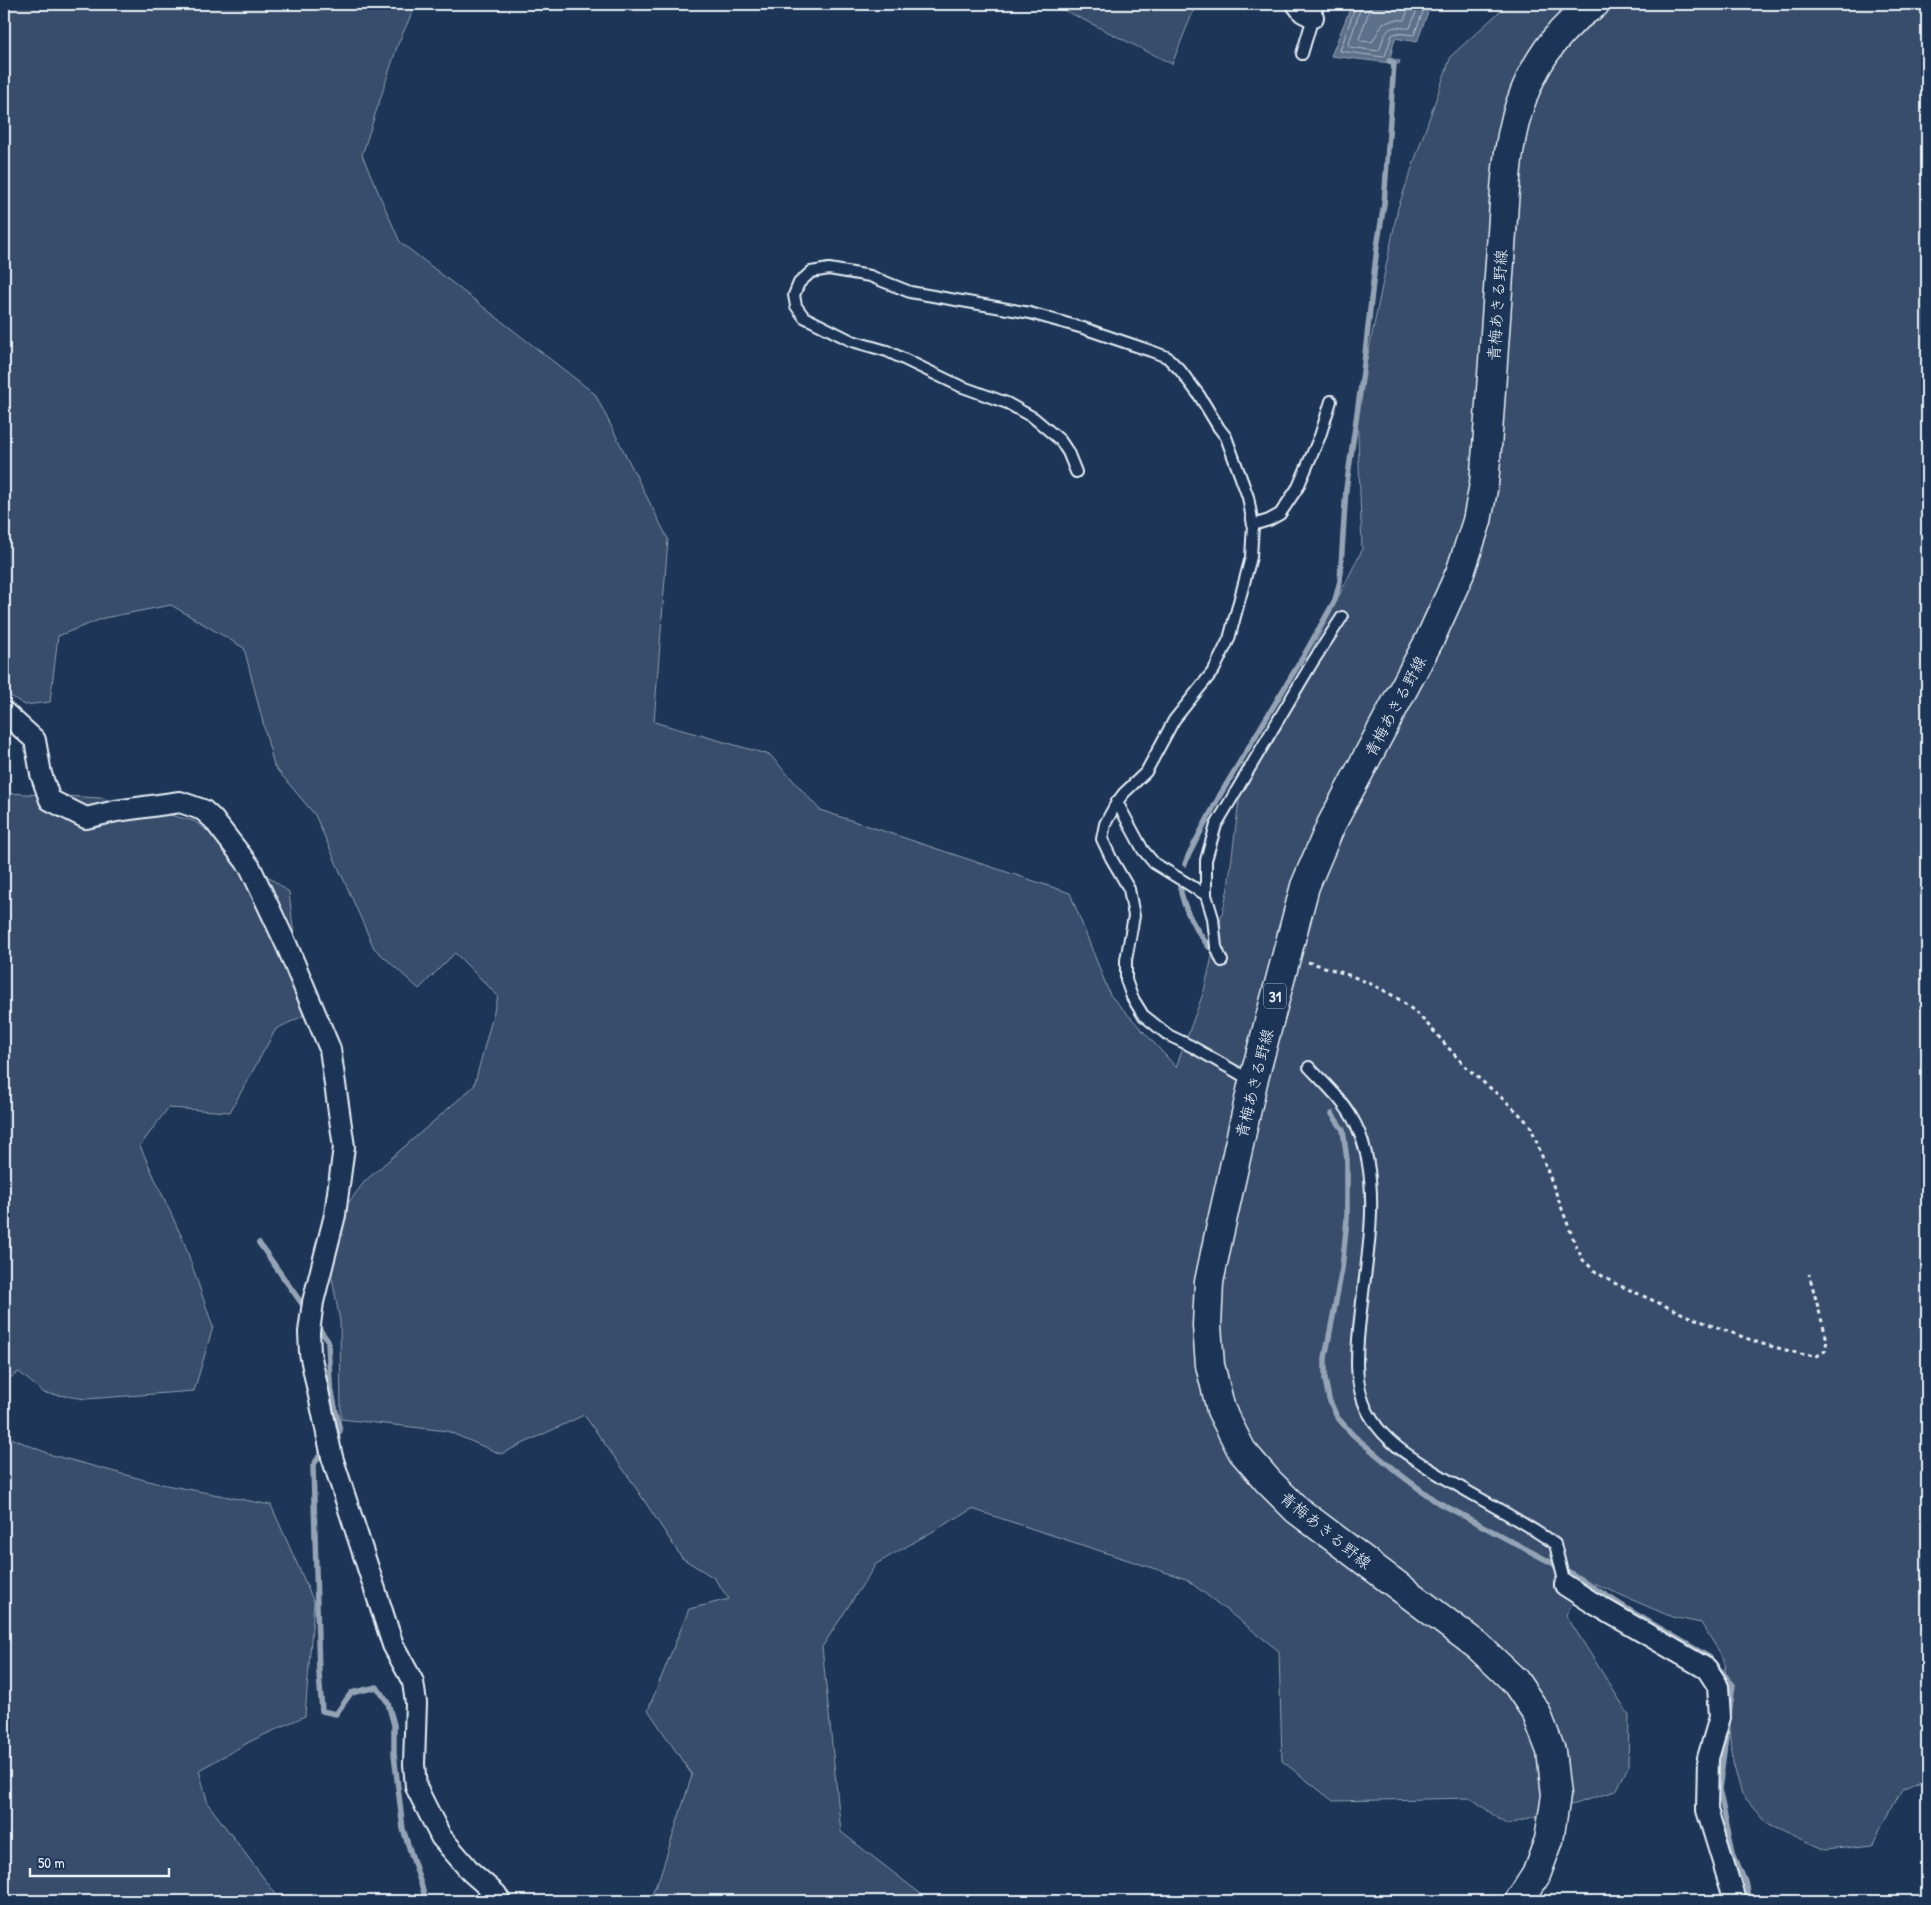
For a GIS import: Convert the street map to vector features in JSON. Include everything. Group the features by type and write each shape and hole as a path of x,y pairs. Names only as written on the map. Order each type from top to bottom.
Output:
{"main road":[{"name":"青梅あきる野線","path":"1519,1901 1536,1874 1549,1840 1556,1795 1551,1751 1536,1712 1515,1681 1478,1646 1297,1510 1242,1451 1221,1410 1210,1365 1207,1326 1209,1282 1253,1082 1305,886 1331,825 1430,639 1460,573 1474,530 1484,475 1510,144 1524,92 1535,69 1550,45 1568,24 1594,4"}],"street":[{"path":"1297,4 1302,12 1316,10"},
{"path":"4,712 35,740 41,774 50,800 86,818 116,811 180,802 203,810 213,819 250,867 287,946 330,1049 344,1147 335,1214 313,1302 309,1332 310,1353 324,1425 332,1457 393,1645 413,1682 416,1702 414,1764 416,1787 441,1837 471,1872 496,1894 500,1901"},
{"path":"1565,1583 1593,1603 1707,1669 1718,1686 1720,1717 1708,1758 1707,1810 1735,1901"}],"lane":[{"path":"1302,54 1316,10"},
{"path":"1076,472 1068,452 1060,440 1034,418 1007,403 960,386 887,351 852,340 804,317 796,306 794,295 799,283 811,272 830,269 870,276 910,292 1030,313 1083,328 1167,357 1199,395 1226,437 1248,498 1254,525 1251,557 1229,639 1214,670 1174,720 1146,772 1117,802 1105,824 1102,839 1129,889 1134,916 1126,960 1126,980 1132,997 1143,1015 1168,1035 1191,1046 1253,1082"},
{"path":"1254,525 1280,514 1298,487 1320,436 1331,401"},
{"path":"1222,961 1216,947 1213,918 1206,895 1206,860 1216,825 1312,663 1342,617"},
{"path":"1117,802 1143,850 1154,863 1206,895"},
{"path":"1309,1066 1342,1101 1356,1126 1369,1166 1371,1216 1357,1338 1361,1393 1371,1418 1384,1435 1409,1456 1555,1544 1565,1583"}],"path":[{"path":"1286,955 1350,975 1382,989 1414,1011 1475,1075 1518,1111 1531,1127 1583,1260 1596,1272 1612,1282 1690,1318 1759,1343 1801,1354 1817,1356 1825,1351 1828,1340 1809,1274"}],"shaded area":[{"path":"4,4 416,4 398,44 362,155 400,242 595,394 668,539 654,722 770,755 820,810 1070,893 1110,995 1176,1067 1204,991 1228,888 1240,793 1362,550 1357,408 1398,208 1451,56 1508,4 1927,4 1927,1779 1902,1790 1873,1845 1825,1850 1767,1823 1742,1794 1733,1763 1724,1659 1701,1623 1672,1617 1586,1580 1566,1615 1629,1715 1628,1767 1616,1791 1507,1825 1471,1798 1333,1801 1282,1761 1279,1651 1186,1579 972,1509 876,1564 822,1647 841,1832 930,1901 649,1901 660,1876 692,1775 648,1710 689,1609 729,1599 714,1578 682,1558 628,1476 584,1415 501,1454 447,1431 341,1419 340,1321 324,1235 365,1181 474,1086 498,996 455,953 419,989 374,948 315,815 274,766 244,648 171,605 104,618 58,636 50,702 25,705 4,692"},
{"path":"1052,4 1196,4 1172,64"},
{"path":"4,791 7,793 101,798 194,821 289,892 303,1016 276,1029 230,1112 168,1108 140,1146 184,1242 213,1327 194,1391 86,1399 44,1393 19,1372 4,1382"},
{"path":"4,1435 52,1455 156,1483 271,1505 314,1602 305,1716 251,1741 199,1770 208,1804 281,1901 4,1901"}],"water":[{"path":"1352,4 1431,4 1417,42 1395,38 1390,58 1400,61 1399,64 1331,56"}],"waterway":[{"path":"1185,864 1220,795 1335,600 1340,581 1346,489 1384,204 1394,63 1389,61"},
{"path":"1180,887 1184,904 1191,919 1209,947"},
{"path":"1332,1114 1343,1130 1347,1160 1347,1219 1342,1269 1325,1358 1325,1379 1329,1399 1337,1417 1353,1435 1434,1500 1569,1572 1709,1657 1733,1685 1719,1789 1733,1853 1745,1882 1749,1901"},
{"path":"259,1243 307,1311"},
{"path":"315,1323 328,1341 330,1383 340,1431 333,1439"},
{"path":"325,1447 313,1466 319,1674 322,1711 336,1714 351,1693 377,1687 388,1703 394,1725 394,1754 403,1829 424,1893 423,1901"}]}
